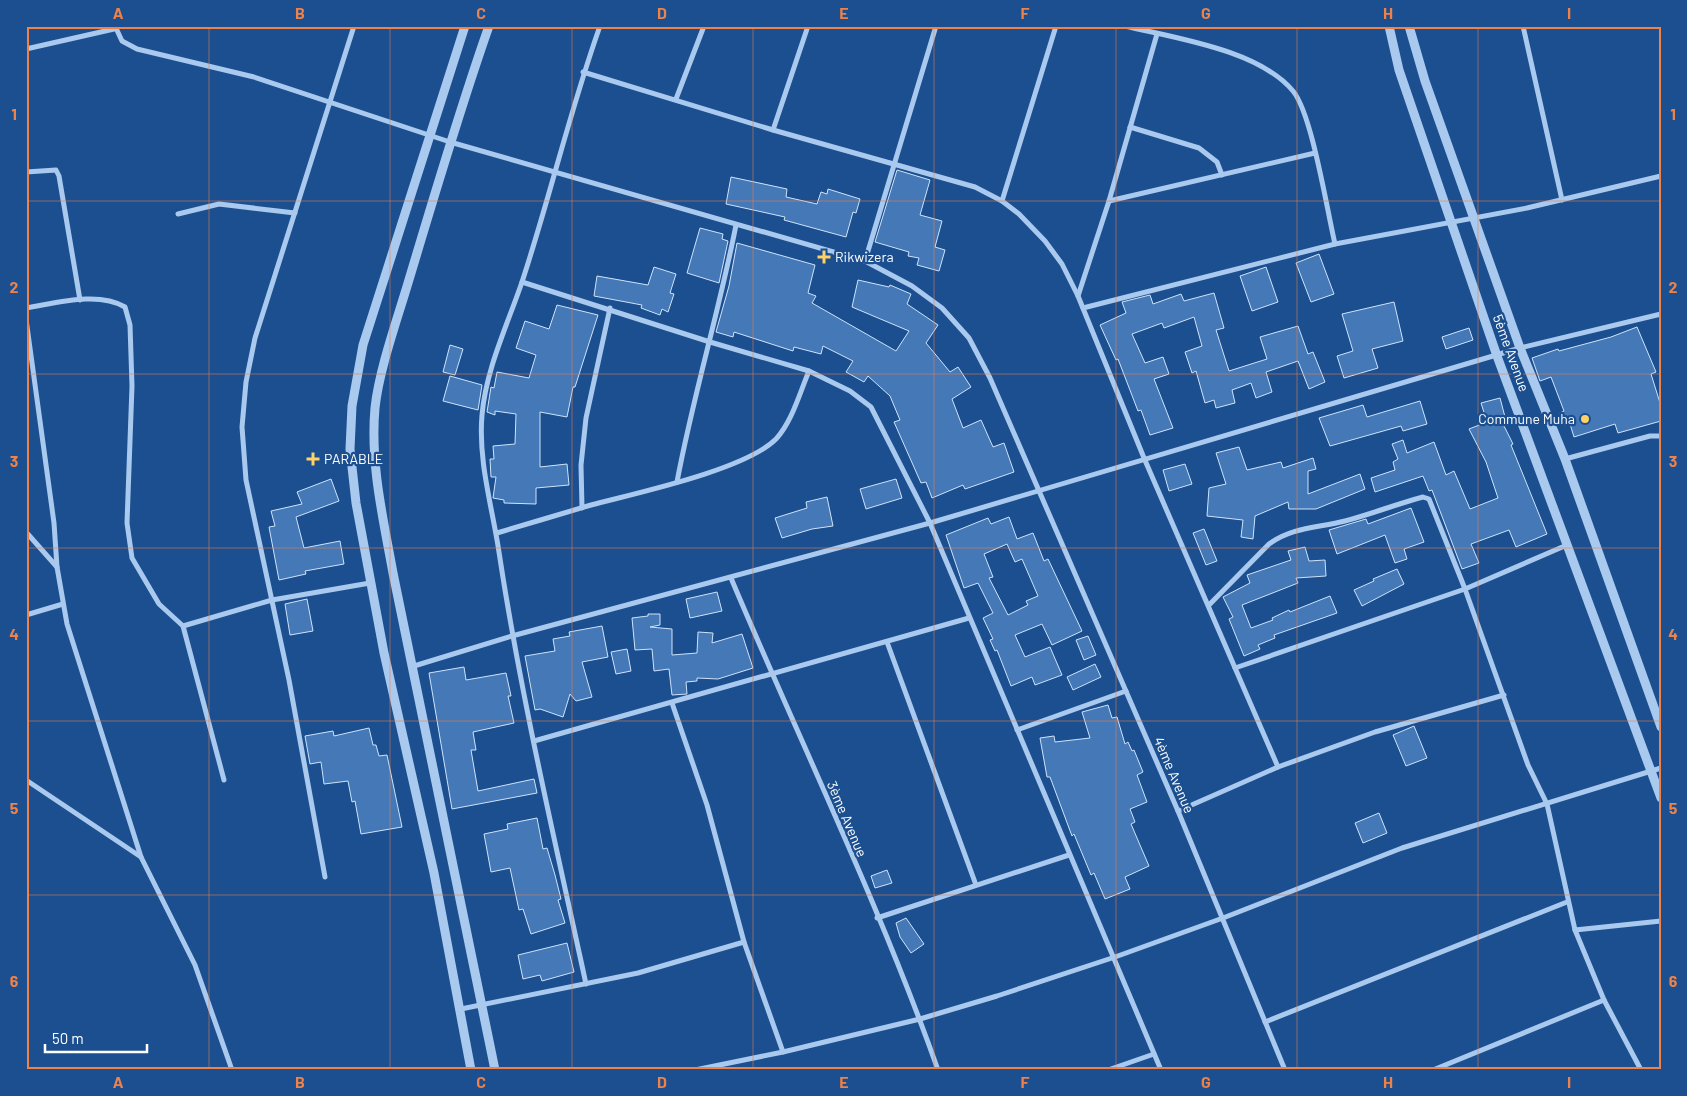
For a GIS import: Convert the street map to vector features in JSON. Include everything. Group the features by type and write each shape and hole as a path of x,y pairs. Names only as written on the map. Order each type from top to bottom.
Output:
{"street":[{"path":"325,877 272,600 246,480 242,427 246,382 255,338 354,26"},
{"path":"466,26 363,345 352,406 350,449 356,503 370,583 434,873 472,1070"},
{"path":"489,26 450,142 391,341 376,406 374,454 380,505 495,1070"},
{"path":"586,984 512,636 496,533 483,467 482,416 486,386 522,282 583,72 600,26"},
{"path":"676,99 704,26"},
{"path":"773,130 808,26"},
{"path":"865,261 936,26"},
{"path":"1002,201 1056,26"},
{"path":"1125,26 1217,50 1275,74 1294,92 1306,118 1335,244"},
{"name":"5ème Avenue","path":"1389,26 1399,70 1497,356 1661,798"},
{"name":"5ème Avenue","path":"1409,26 1425,80 1475,216 1520,348 1565,459 1661,728"},
{"path":"1523,26 1562,200"},
{"path":"26,49 115,28"},
{"name":"4ème Avenue","path":"115,28 122,41 138,50 254,77 450,142 865,261 912,286 942,308 969,338 990,378 1178,811 1285,1070"},
{"path":"1078,296 1109,201 1156,34"},
{"path":"583,72 773,130 975,186 1002,201 1019,214 1045,241 1062,264 1078,296 1144,458 1278,768"},
{"path":"1130,127 1199,148 1217,162 1222,175"},
{"path":"1109,201 1314,153"},
{"path":"26,172 56,170 80,300"},
{"path":"1083,308 1335,244 1452,223 1475,216 1562,200 1661,176"},
{"path":"178,214 220,204 295,213"},
{"path":"678,482 689,419 710,342 736,225"},
{"path":"522,282 610,308 710,342 809,370 850,391 871,407 930,523 1069,855 1115,957 1161,1070"},
{"path":"26,308 80,300 114,301 125,307 130,325 132,386 127,523 132,558 159,604 183,626 224,780"},
{"path":"582,508 581,465 586,418 610,308"},
{"path":"414,666 512,636 930,523 1520,348 1661,314"},
{"path":"26,319 48,476 57,567 63,604 141,858 195,964 232,1070"},
{"path":"496,533 678,482 737,461 760,450 776,438 789,418 809,370"},
{"path":"1565,459 1650,436 1661,436"},
{"path":"1209,605 1269,544 1280,536 1294,531 1343,521 1423,497 1429,499 1466,589 1528,766 1547,804 1567,902 1575,930 1604,1000 1641,1070"},
{"path":"26,532 57,567"},
{"path":"1235,668 1466,589 1567,545"},
{"name":"3ème Avenue","path":"732,578 920,1019 938,1070"},
{"path":"183,626 272,600 370,583"},
{"path":"26,615 63,604"},
{"path":"534,741 720,688 773,676 969,618"},
{"path":"887,642 976,885"},
{"path":"1017,730 1126,691"},
{"path":"1178,811 1278,768 1375,732 1504,695"},
{"path":"672,703 707,805 744,942 783,1052"},
{"path":"695,1070 783,1052 920,1019 1115,957 1223,918 1402,848 1661,768"},
{"path":"26,780 141,858"},
{"path":"877,918 1069,855"},
{"path":"1266,1022 1567,902"},
{"path":"1575,930 1661,922"},
{"path":"461,1009 586,984 672,964 744,942"},
{"path":"1433,1070 1604,1000"},
{"path":"1108,1070 1154,1054"}],"building":[{"path":"897,170 930,180 920,215 942,221 935,247 945,250 939,271 917,265 919,258 908,256 909,252 875,242"},
{"path":"731,177 787,189 786,197 817,204 821,192 827,194 828,189 860,199 856,213 853,212 846,237 784,220 785,217 726,204"},
{"path":"700,228 723,234 722,239 728,241 719,283 687,273"},
{"path":"737,243 815,265 808,293 816,296 812,303 896,351 909,331 852,307 858,280 889,287 890,285 911,294 907,304 938,325 926,343 950,372 958,367 971,387 952,399 963,428 981,420 993,447 1004,443 1014,472 965,489 963,485 932,498 926,482 921,483 894,422 900,420 890,396 868,376 864,382 846,372 853,361 823,346 821,354 794,347 793,351 734,332 733,337 716,332 729,286"},
{"path":"1319,254 1334,294 1311,302 1296,263"},
{"path":"654,267 676,274 670,293 674,294 668,312 662,309 660,315 641,308 642,305 594,296 597,276 648,285"},
{"path":"1266,267 1278,302 1252,311 1240,276"},
{"path":"1214,293 1224,328 1216,330 1229,371 1267,359 1260,337 1298,326 1308,354 1313,352 1325,382 1309,389 1298,361 1266,372 1272,392 1256,398 1251,383 1232,390 1235,403 1216,408 1214,400 1205,403 1196,371 1192,373 1185,352 1202,346 1194,317 1164,328 1162,323 1132,334 1145,363 1163,357 1169,374 1154,379 1173,428 1150,435 1141,410 1138,411 1118,359 1116,360 1100,325 1126,313 1122,302 1150,295 1153,304 1181,294 1184,301"},
{"path":"1394,302 1403,341 1372,349 1378,368 1344,378 1337,356 1353,351 1342,314"},
{"path":"557,305 598,315 575,387 573,387 567,417 540,412 540,467 567,464 569,485 536,488 536,504 504,503 504,500 493,498 496,477 491,477 490,459 494,459 493,446 515,444 516,414 495,411 495,415 487,412 491,387 494,388 497,372 529,378 536,355 516,348 525,321 549,329"},
{"path":"1637,327 1656,372 1651,374 1661,406 1661,421 1618,433 1615,424 1574,437 1570,424 1564,425 1560,413 1564,411 1551,377 1540,381 1532,358 1558,349 1559,351 1611,337"},
{"path":"1469,328 1473,340 1446,349 1442,337"},
{"path":"450,345 463,349 455,375 443,372"},
{"path":"450,376 482,385 478,410 443,401"},
{"path":"1500,398 1505,417 1500,418 1513,444 1511,445 1547,534 1516,547 1509,530 1471,544 1479,563 1462,569 1432,490 1429,491 1423,476 1375,492 1371,478 1395,470 1393,462 1398,459 1392,444 1403,440 1407,453 1434,442 1446,475 1454,471 1470,509 1498,498 1486,462 1469,429 1487,422 1481,403"},
{"path":"1420,401 1427,424 1403,431 1401,426 1330,446 1319,418 1363,405 1367,417"},
{"path":"1239,447 1247,470 1281,462 1283,468 1313,458 1316,469 1308,471 1308,494 1360,474 1365,489 1316,509 1289,509 1288,502 1255,516 1253,539 1241,537 1243,520 1207,516 1209,488 1226,484 1216,453"},
{"path":"1185,464 1192,484 1169,491 1163,470"},
{"path":"331,479 339,501 296,517 304,548 340,541 344,564 305,571 306,574 279,580 269,527 275,526 271,511 302,504 297,492"},
{"path":"896,479 902,498 866,509 860,489"},
{"path":"827,497 833,526 812,529 782,538 775,518 807,508 806,502"},
{"path":"1411,508 1424,542 1404,549 1407,559 1395,563 1385,535 1337,554 1329,530 1366,519 1368,524"},
{"path":"1009,517 1017,539 1033,533 1044,561 1048,559 1082,631 1052,645 1042,624 1015,635 1025,657 1050,647 1062,675 1035,685 1032,677 1011,686 997,650 995,651 990,640 993,639 983,618 993,613 978,583 964,588 946,535 988,518 991,524","holes":["1007,544 1015,562 1022,559 1038,596 1026,601 1028,605 1008,615 989,578 993,577 984,554"]},
{"path":"1204,529 1217,561 1206,565 1193,533"},
{"path":"1305,547 1309,561 1325,560 1326,576 1296,578 1298,583 1242,605 1251,628 1273,620 1272,618 1289,610 1290,612 1330,596 1337,613 1274,635 1275,638 1258,645 1260,649 1244,656 1229,619 1233,617 1223,597 1250,583 1247,575 1291,560 1288,551"},
{"path":"1397,569 1404,584 1362,606 1354,590 1374,581 1373,579"},
{"path":"717,592 722,611 690,618 686,599"},
{"path":"307,599 313,631 290,635 285,604"},
{"path":"648,614 660,614 660,625 650,627 672,629 672,655 697,653 698,632 713,633 712,643 742,634 753,668 718,679 697,678 697,681 686,682 687,694 672,695 669,669 654,671 652,649 635,650 632,618 648,616"},
{"path":"602,626 608,657 582,662 592,697 576,701 570,694 563,717 540,709 535,710 525,656 555,651 553,639 570,636 569,632"},
{"path":"1088,636 1096,655 1084,660 1076,640"},
{"path":"627,649 631,671 616,674 611,652"},
{"path":"1095,664 1101,677 1073,690 1067,677"},
{"path":"464,667 466,680 506,673 511,696 508,696 514,723 473,732 476,750 471,750 478,791 534,779 537,793 452,809 429,673"},
{"path":"1108,705 1112,718 1117,717 1125,744 1128,742 1132,751 1134,750 1143,772 1137,775 1147,802 1130,809 1135,822 1131,824 1149,866 1125,877 1130,889 1105,899 1094,873 1091,875 1074,834 1072,836 1050,777 1047,777 1040,738 1054,736 1055,742 1090,738 1082,712"},
{"path":"1414,726 1427,758 1406,766 1393,735"},
{"path":"369,728 373,745 376,745 379,756 387,755 402,827 361,834 355,801 352,802 348,781 324,784 321,762 310,764 305,736 333,731 334,736"},
{"path":"1379,813 1387,833 1363,843 1355,823"},
{"path":"537,818 543,849 547,848 555,875 561,899 558,900 565,923 531,934 523,909 519,910 510,868 491,872 484,834 508,829 507,824"},
{"path":"887,870 892,883 875,888 871,876"},
{"path":"906,918 924,944 911,953 900,937 896,923"},
{"path":"567,943 574,972 542,981 540,975 523,979 518,955"}],"place":[{"name":"Rikwizera","path":"824,257"},
{"name":"Commune Muha","path":"1585,419"},
{"name":"PARABLE","path":"313,459"}]}
